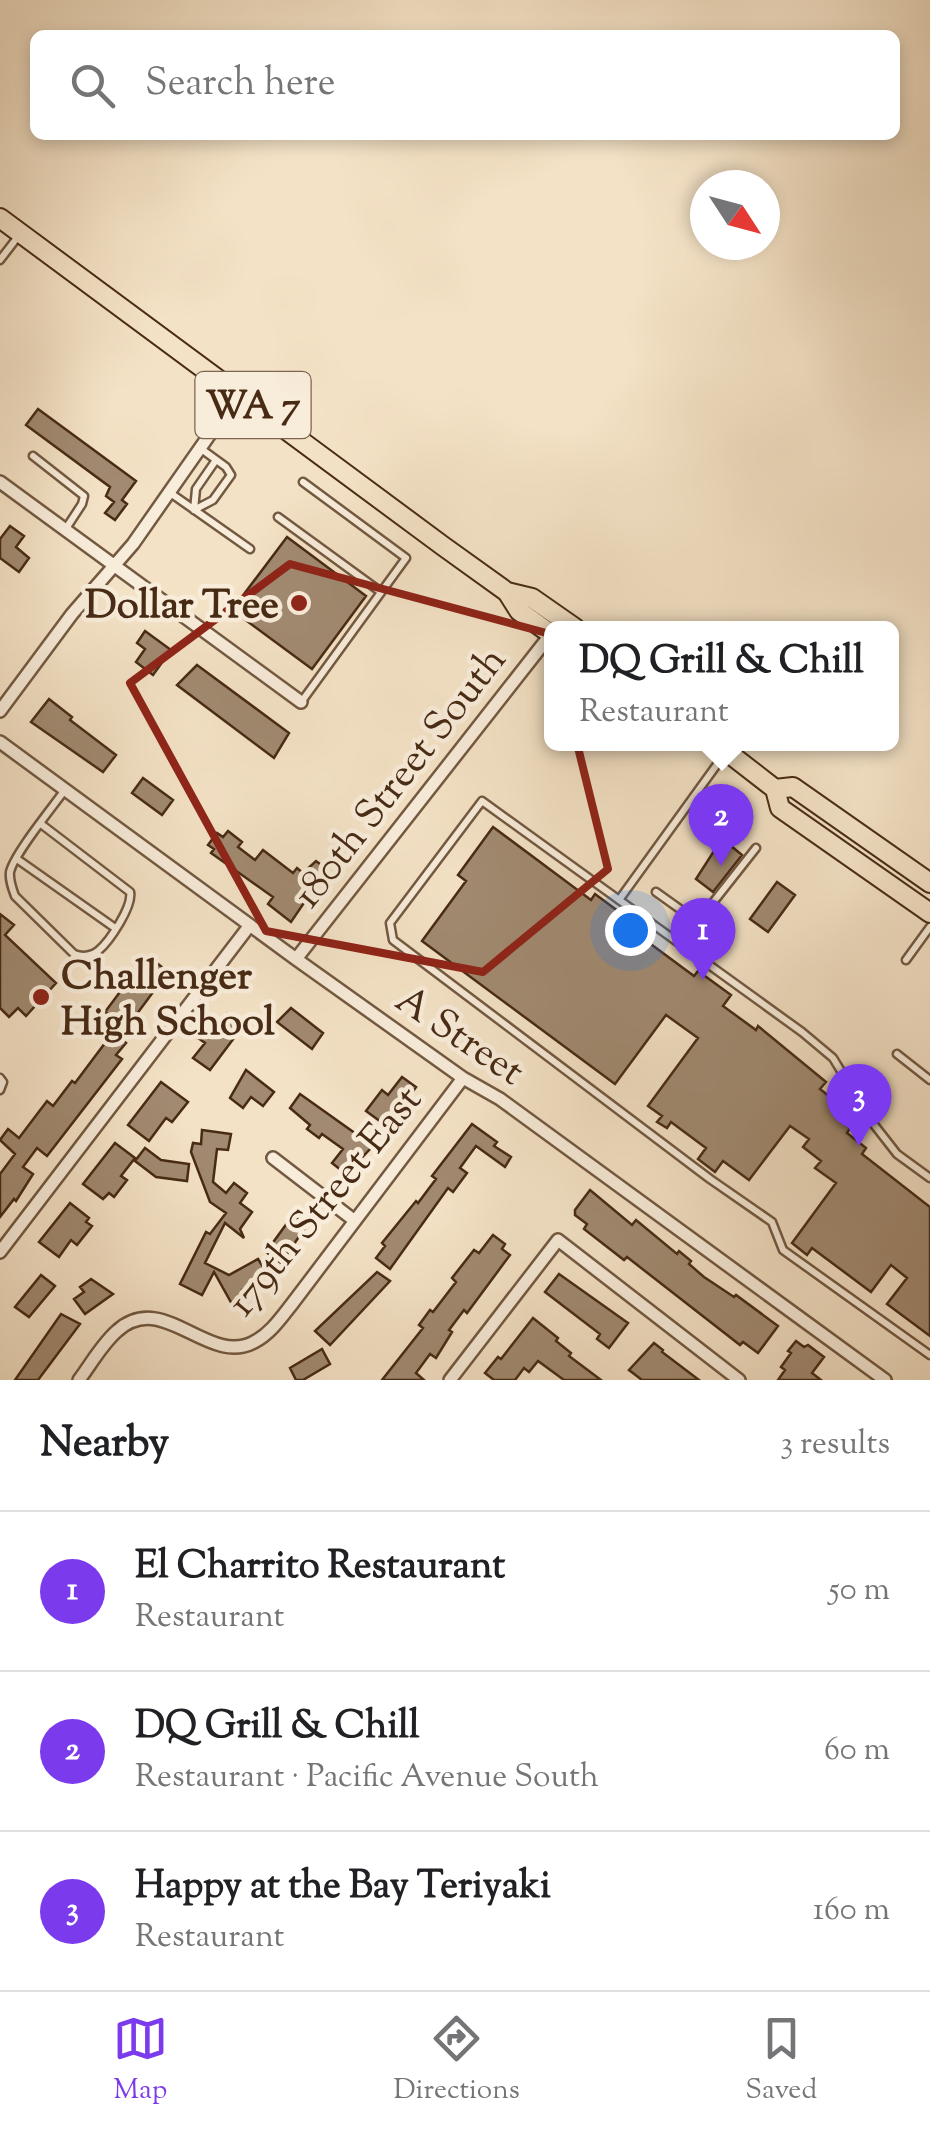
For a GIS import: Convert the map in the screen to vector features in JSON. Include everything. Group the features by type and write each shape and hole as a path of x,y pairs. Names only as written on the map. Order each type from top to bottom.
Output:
{"main road":[{"name":"WA 7","path":"0,218 507,592 520,611 544,629"},
{"name":"WA 7","path":"507,592 532,598 564,621"},
{"path":"727,751 776,790 780,808 930,913"},
{"path":"776,790 793,787 930,883"}],"street":[{"path":"0,711 72,614 113,568 238,394"},
{"path":"0,482 301,702"},
{"name":"180th Street South","path":"296,960 544,643"},
{"name":"A Street","path":"0,742 296,960 463,1078 500,1099 885,1380"},
{"path":"0,1252 250,925"},
{"name":"179th Street East","path":"79,1380 117,1330 138,1319 180,1325 227,1346 238,1348 255,1342 282,1317 463,1078"},
{"path":"273,1158 355,1221"},
{"path":"450,1380 558,1240 740,1379"}],"lane":[{"path":"0,260 20,233"},
{"path":"194,510 213,500 230,477 229,470 200,448"},
{"path":"33,456 84,496 64,531"},
{"path":"194,510 196,489 216,460"},
{"path":"301,702 406,558 303,482"},
{"path":"169,492 250,549"},
{"path":"278,517 381,592"},
{"path":"619,900 719,751"},
{"path":"41,824 128,888 130,906 94,954 74,954 15,896 10,878 17,859 41,824 65,790"},
{"path":"930,1178 897,1154 872,1122 834,1058 482,801 390,923 393,940 772,1222 782,1250 930,1355"},
{"path":"656,892 700,920 756,848"},
{"path":"17,859 114,928"},
{"path":"906,960 930,927"},
{"path":"897,1054 930,1080"},
{"path":"0,1078 0,1090"}],"highlighted area":[{"path":"290,564 550,634 608,869 483,972 266,931 130,683"}],"building":[{"path":"38,409 136,481 122,500 127,504 115,520 105,513 114,502 106,496 110,487 26,425"},
{"path":"10,526 24,536 16,547 29,558 19,572 0,558 0,539"},
{"name":"Dollar Tree","path":"287,537 366,596 312,669 232,610"},
{"path":"145,631 171,650 153,675 136,662 145,649 137,643"},
{"path":"197,665 289,733 274,758 177,685"},
{"path":"49,699 116,755 103,772 31,722"},
{"path":"143,778 173,800 162,815 132,793"},
{"path":"493,827 591,900 595,894 626,917 621,922 694,976 698,971 731,995 723,1006 756,1030 758,1026 826,1082 820,1089 839,1104 833,1112 852,1125 847,1133 866,1148 862,1154 930,1207 930,1336 887,1304 907,1278 891,1265 871,1292 812,1248 807,1255 792,1243 836,1183 815,1168 821,1161 803,1147 809,1139 790,1126 749,1180 723,1161 715,1172 698,1159 706,1148 671,1122 667,1128 657,1122 662,1116 648,1106 698,1038 666,1015 615,1084 422,941 466,881 458,875"},
{"path":"228,831 242,842 238,847 255,860 263,850 293,873 297,868 303,873 316,861 327,869 291,922 268,904 273,897 211,853 214,849 208,845 217,833 223,837"},
{"path":"725,841 742,855 713,892 696,879"},
{"path":"777,882 795,895 768,932 750,919"},
{"path":"0,914 14,925 5,935 56,983 26,1016 18,1008 9,1017 0,1008"},
{"path":"153,960 168,972 119,1038 126,1043 116,1055 122,1059 47,1156 37,1148 23,1167 33,1174 0,1217 0,1174 15,1154 0,1140 8,1129 19,1138 47,1101 53,1106 72,1081 75,1083 108,1039 96,1031 109,1014 105,1012 140,965 146,970"},
{"path":"291,1008 323,1033 312,1049 277,1022"},
{"path":"227,1014 243,1026 210,1070 193,1058 205,1043 194,1035 205,1020 216,1029"},
{"path":"246,1070 274,1092 263,1106 251,1097 243,1108 230,1098"},
{"path":"402,1077 416,1087 388,1127 366,1111 382,1090 388,1095"},
{"path":"161,1082 188,1102 172,1122 166,1118 149,1141 128,1125"},
{"path":"300,1094 373,1146 346,1174 332,1163 343,1149 307,1129 310,1125 290,1108"},
{"path":"472,1124 511,1157 505,1167 476,1146 460,1168 467,1173 453,1192 448,1188 390,1269 376,1258 385,1246 382,1243 418,1203 436,1179 432,1176"},
{"path":"202,1130 231,1134 228,1150 217,1149 213,1182 226,1193 234,1183 247,1193 240,1203 252,1212 240,1229 244,1238 225,1223 205,1263 229,1275 258,1259 267,1273 242,1290 246,1297 232,1304 214,1272 202,1295 180,1284 206,1232 210,1234 226,1213 210,1202 191,1152 193,1143 201,1144"},
{"path":"115,1143 135,1158 121,1176 127,1180 114,1197 109,1193 103,1199 83,1184"},
{"path":"145,1148 161,1160 189,1164 187,1181 156,1177 135,1161"},
{"path":"590,1190 632,1225 636,1220 691,1261 689,1264 704,1277 778,1326 758,1353 743,1342 740,1345 627,1257 624,1260 584,1229 587,1224 575,1215 575,1210"},
{"path":"70,1203 89,1218 86,1222 92,1226 77,1245 71,1240 59,1257 39,1242"},
{"path":"293,1215 307,1225 281,1263 266,1252"},
{"path":"493,1235 505,1244 502,1249 510,1255 467,1313 464,1310 449,1330 452,1332 436,1358 430,1354 416,1373 424,1380 382,1380 423,1328 419,1325 430,1310 433,1312 456,1282 452,1278 474,1250 479,1253"},
{"path":"377,1272 390,1281 330,1345 315,1331"},
{"path":"559,1274 628,1323 609,1348 597,1339 600,1334 545,1292"},
{"path":"41,1275 55,1286 29,1317 15,1307"},
{"path":"91,1279 113,1294 85,1314 74,1299 84,1292 80,1287"},
{"path":"61,1314 80,1324 38,1380 15,1380"},
{"path":"533,1318 558,1338 556,1341 571,1353 569,1356 601,1380 564,1380 538,1361 529,1372 524,1368 515,1380 494,1380 485,1373"},
{"path":"796,1341 824,1357 812,1373 821,1380 778,1380 791,1353 788,1351"},
{"path":"654,1343 699,1380 642,1380 629,1370"},
{"path":"322,1349 330,1364 296,1380 290,1368"}],"place":[{"name":"Dollar Tree","path":"299,603"},
{"name":"DQ Grill & Chill","path":"721,866"},
{"name":"El Charrito Restaurant","path":"703,980"},
{"name":"Challenger High School","path":"41,997"},
{"name":"Happy at the Bay Teriyaki","path":"859,1146"}]}
